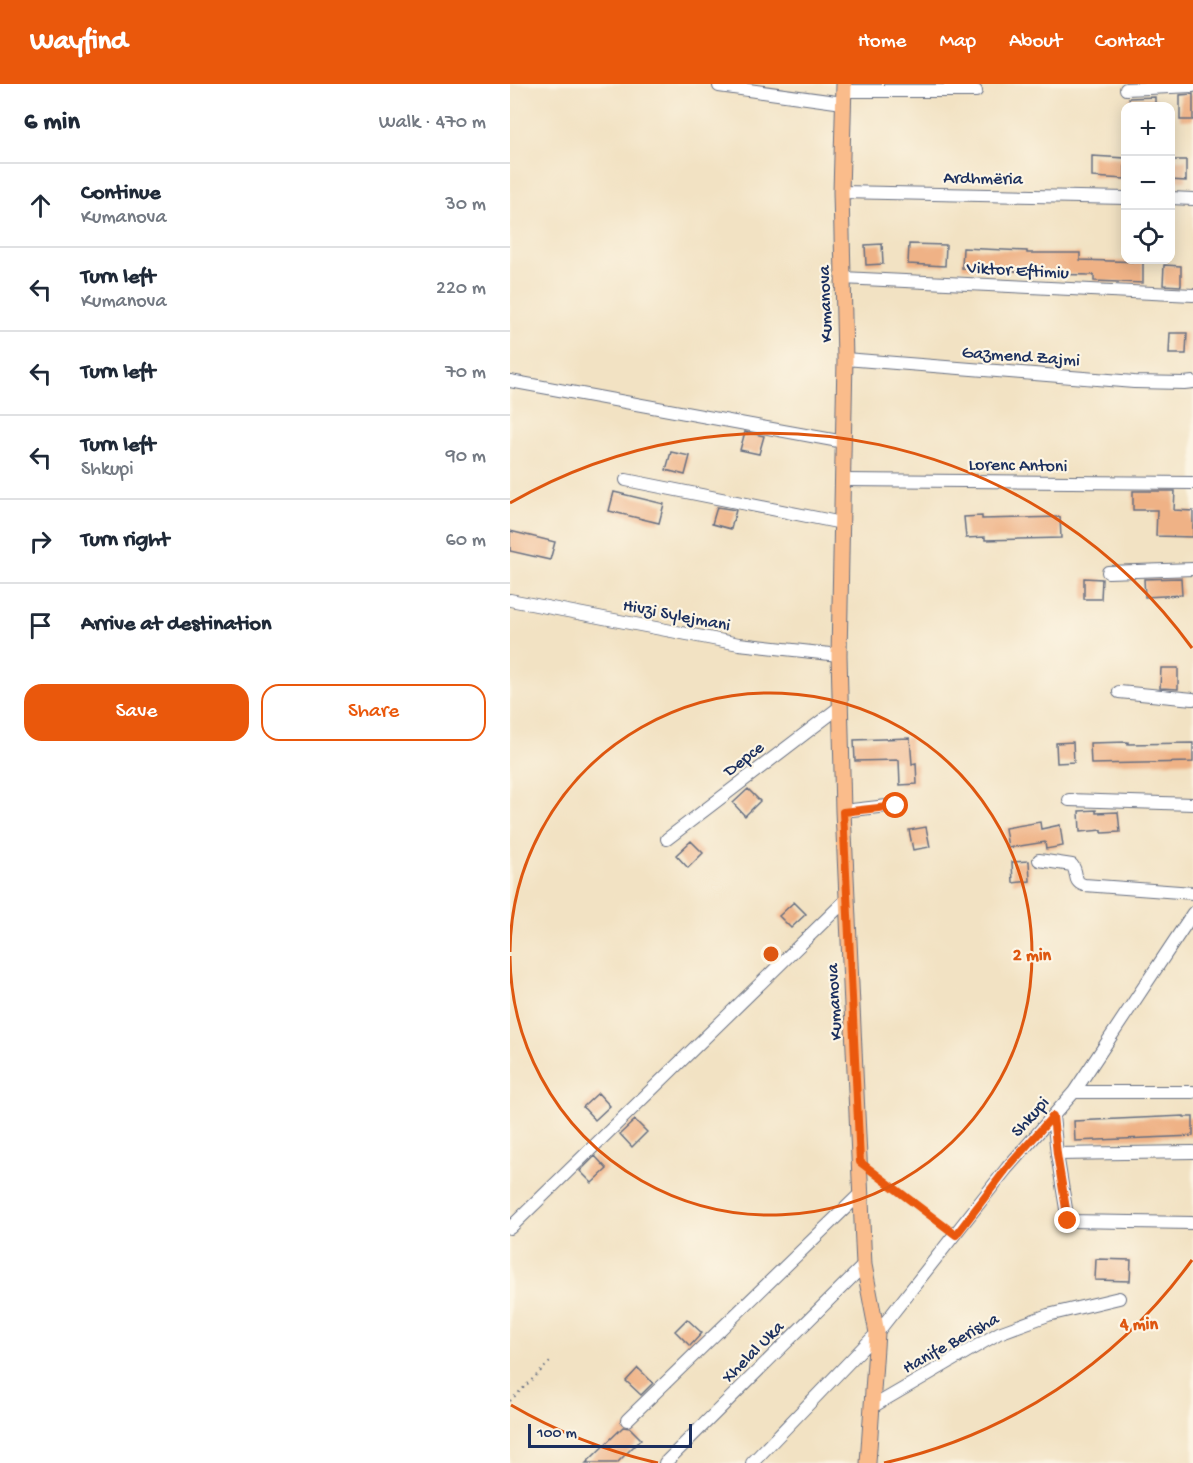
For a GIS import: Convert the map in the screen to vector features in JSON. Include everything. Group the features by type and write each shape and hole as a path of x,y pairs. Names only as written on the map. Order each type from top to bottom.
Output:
{"main road":[{"name":"Kumanova","path":"844,93 841,192 845,358 839,656 843,812 864,1265 877,1333 868,1463"}],"street":[{"path":"719,86 844,93 976,91"},
{"path":"1126,89 1193,86"},
{"name":"Ardhmëria","path":"841,192 1121,198"},
{"path":"1175,198 1193,199"},
{"name":"Viktor Eftimiu","path":"842,278 1193,295"},
{"name":"Gazmend Zajmi","path":"845,358 1134,382 1193,382"},
{"path":"510,381 844,442"},
{"path":"626,480 842,523"},
{"name":"Lorenc Antoni","path":"843,480 1193,483"},
{"path":"1108,572 1193,569"},
{"name":"Hivzi Sylejmani","path":"510,600 739,644 839,656"},
{"path":"1119,692 1193,699"},
{"name":"Depce","path":"667,839 841,706"},
{"path":"1069,800 1193,804"},
{"path":"843,812 896,806"},
{"path":"1039,860 1072,865 1075,869 1075,879 1084,885 1193,893"},
{"path":"510,1228 848,898"},
{"name":"Shkupi","path":"752,1463 877,1333 1007,1168 1074,1092 1193,913"},
{"path":"1074,1092 1193,1092"},
{"path":"1053,1116 1068,1221 1193,1224"},
{"path":"1057,1154 1193,1152"},
{"path":"627,1420 862,1192"},
{"name":"Xhelal Uka","path":"665,1463 864,1265"},
{"name":"Hanife Berisha","path":"872,1407 999,1333 1048,1315 1119,1298"}],"path":[{"path":"860,1162 956,1235"},
{"path":"510,1401 551,1361"}],"building":[{"path":"1193,94 1193,120 1180,120 1180,95"},
{"path":"1155,97 1155,102 1130,102 1129,98"},
{"path":"1092,156 1121,158 1121,179 1092,177"},
{"path":"1175,160 1186,160 1186,181 1175,180"},
{"path":"882,244 883,264 866,265 865,245"},
{"path":"909,244 946,245 945,266 908,264"},
{"path":"963,248 1027,251 1027,253 1080,253 1080,260 1143,264 1143,283 1094,281 1094,275 1031,274 1031,272 962,268"},
{"path":"1164,265 1181,266 1181,286 1163,285"},
{"path":"1170,333 1187,333 1186,354 1169,354"},
{"path":"745,432 764,436 759,454 740,450"},
{"path":"671,452 690,456 685,475 666,470"},
{"path":"1133,491 1175,491 1174,510 1193,511 1193,537 1156,536 1157,510 1133,510"},
{"path":"614,492 664,504 659,523 609,511"},
{"path":"717,507 736,510 731,529 712,524"},
{"path":"982,516 982,519 1060,517 1061,538 985,540 985,537 966,538 964,517"},
{"path":"510,531 555,542 550,560 510,551"},
{"path":"1084,578 1102,579 1101,599 1084,599"},
{"path":"1181,578 1182,595 1145,597 1144,579"},
{"path":"1161,668 1178,668 1178,689 1160,688"},
{"path":"910,738 912,764 916,763 917,784 900,785 899,760 855,761 854,740"},
{"path":"1073,742 1074,762 1057,763 1056,743"},
{"path":"1128,742 1128,744 1193,743 1193,762 1091,764 1090,743"},
{"path":"748,789 760,801 745,816 733,803"},
{"path":"1096,810 1096,813 1118,812 1120,832 1102,833 1102,830 1080,832 1079,811"},
{"path":"1040,822 1041,829 1060,825 1063,846 1046,849 1045,842 1008,848 1005,828"},
{"path":"926,827 930,847 913,850 909,830"},
{"path":"691,841 703,853 688,868 676,855"},
{"path":"1029,861 1030,881 1013,883 1012,862"},
{"path":"794,902 806,914 791,928 779,916"},
{"path":"598,1093 610,1106 595,1120 583,1107"},
{"path":"1193,1117 1193,1136 1075,1141 1074,1121"},
{"path":"635,1120 647,1132 632,1147 620,1134"},
{"path":"595,1156 607,1169 592,1183 580,1171"},
{"path":"1096,1259 1131,1260 1130,1281 1095,1280"},
{"path":"687,1319 702,1333 690,1346 675,1331"},
{"path":"638,1368 653,1383 641,1395 626,1381"},
{"path":"623,1427 630,1428 641,1439 617,1463 586,1463"}],"route":[{"path":"896,806 843,812 860,1162 956,1235 1007,1168 1053,1116 1068,1221"}]}
